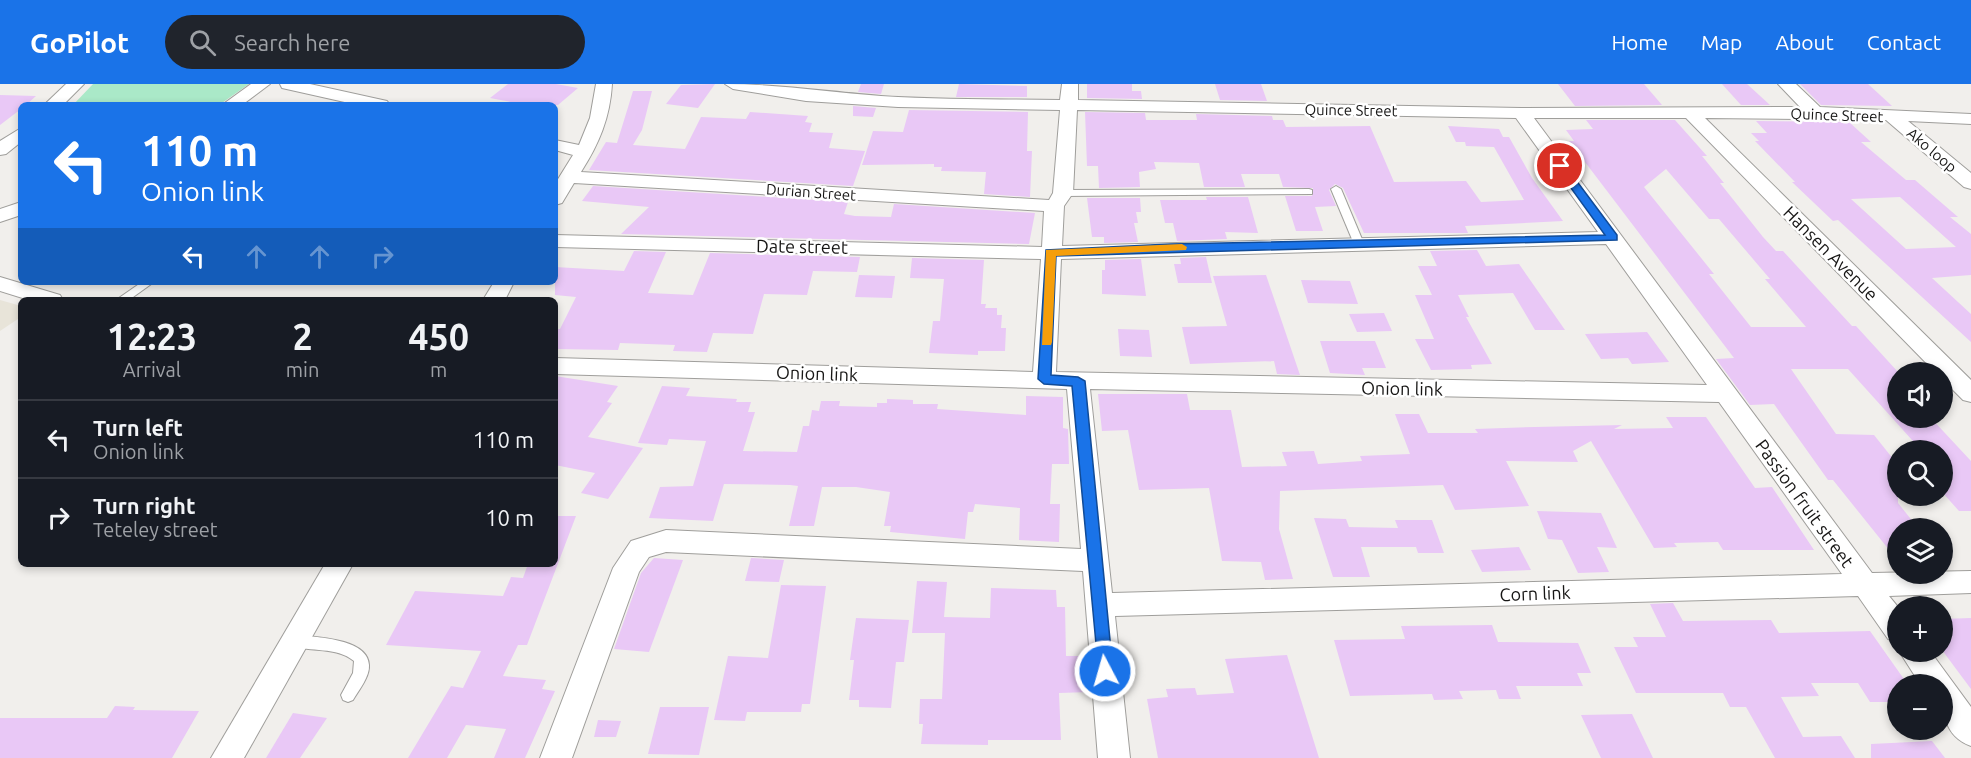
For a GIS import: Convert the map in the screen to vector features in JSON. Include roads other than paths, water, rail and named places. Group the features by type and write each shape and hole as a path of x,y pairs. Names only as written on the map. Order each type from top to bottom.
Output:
{"street":[{"path":"56,102 76,84"},
{"path":"235,102 262,84"},
{"path":"288,84 363,102"},
{"path":"558,194 594,137 603,110 604,84"},
{"name":"Quince Street","path":"733,84 806,96 875,100 1521,113 1815,112 1971,119"},
{"path":"1044,379 1050,253 1059,200 1070,84"},
{"name":"Quince Street","path":"1786,84 1815,112"},
{"path":"1521,113 1719,385"},
{"name":"Hansen Avenue","path":"1691,113 1971,394"},
{"name":"Ako loop","path":"1892,117 1971,183"},
{"path":"0,133 18,133"},
{"path":"0,150 18,135"},
{"path":"558,146 585,152"},
{"name":"Durian Street","path":"568,177 1059,200"},
{"path":"0,216 18,209"},
{"name":"Date street","path":"558,241 1050,253 1613,238"},
{"path":"1,286 41,297"},
{"name":"Onion link","path":"558,366 1044,379 1079,389 1719,385"},
{"name":"Passion fruit street","path":"1719,385 1887,615"},
{"path":"1079,389 1114,758"},
{"path":"556,758 627,568 640,549 666,541 1094,561"},
{"path":"227,758 337,567"},
{"name":"Corn link","path":"1098,605 1864,583 1971,582"},
{"path":"1953,707 1971,732"}],"lane":[{"path":"1336,189 1359,244"},
{"path":"1059,200 1309,192"},
{"path":"126,297 144,285"},
{"path":"295,641 350,650 360,656 362,664 348,695"}]}
